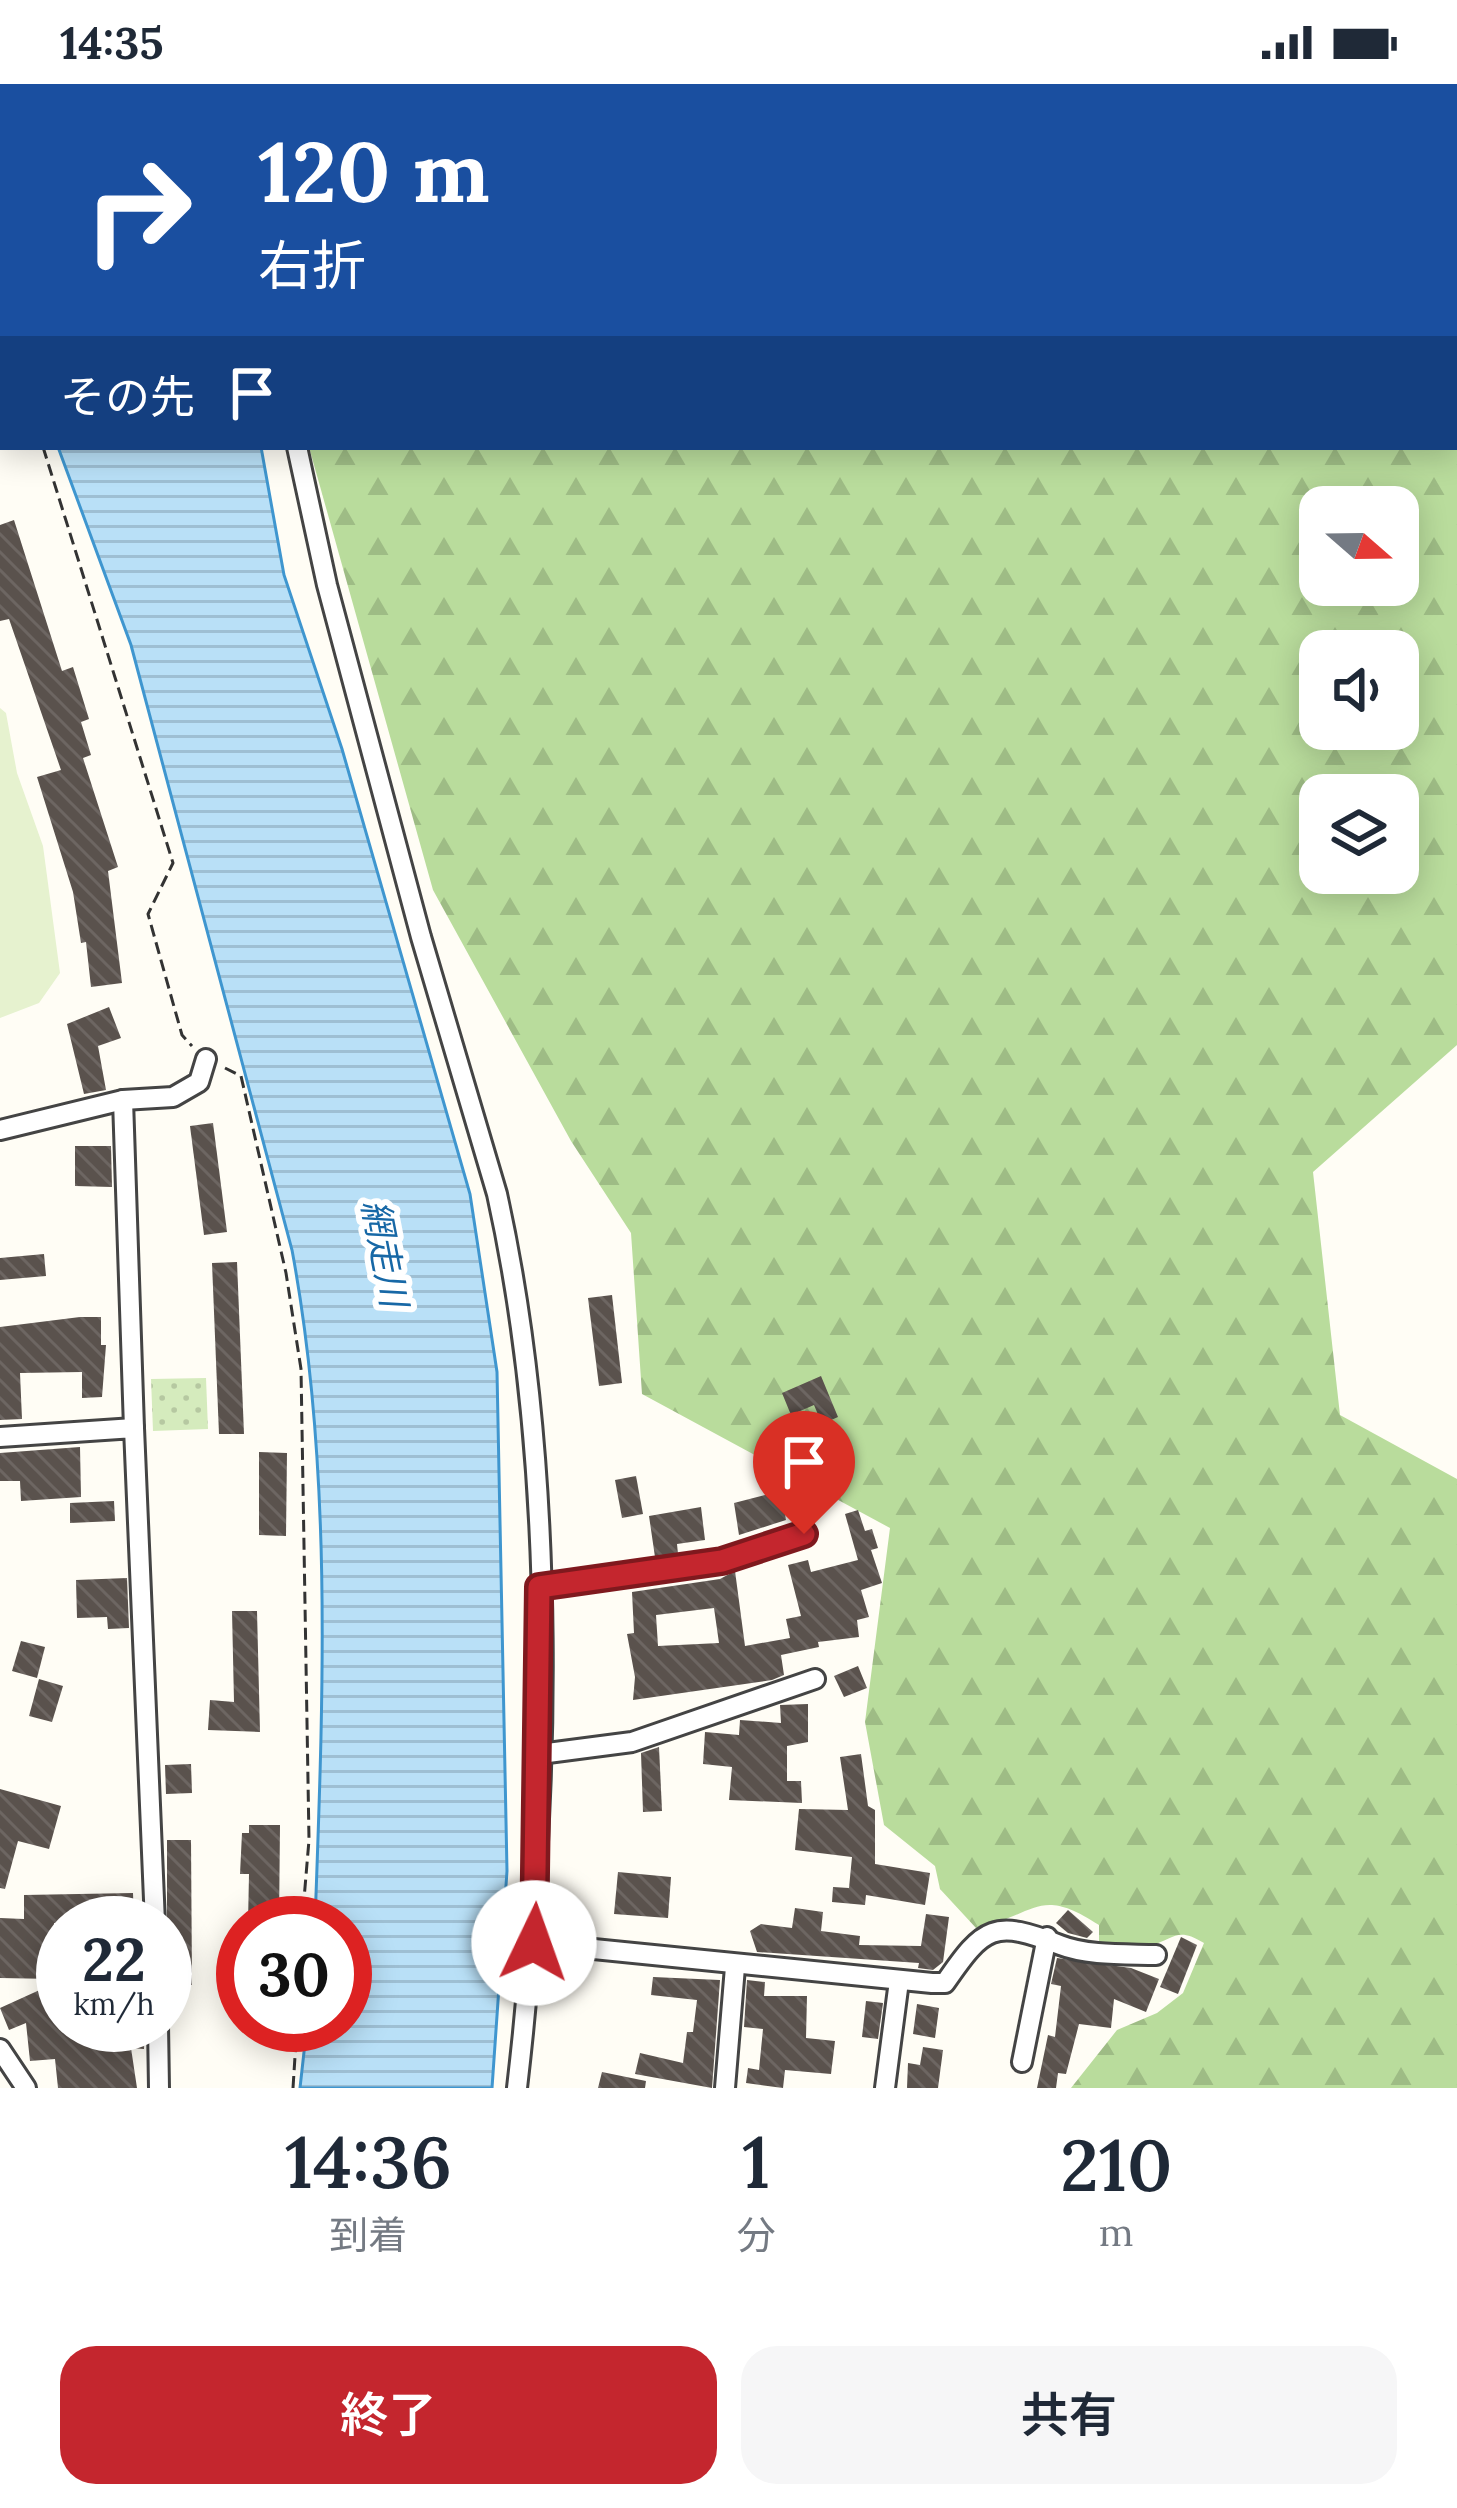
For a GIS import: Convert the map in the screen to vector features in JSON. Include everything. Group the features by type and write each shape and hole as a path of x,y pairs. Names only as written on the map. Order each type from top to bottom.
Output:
{"street":[{"path":"298,450 327,585 497,1194 516,1282 535,1466 540,1754 534,1943 517,2088"},
{"path":"0,1130 123,1100 188,1091 199,1082 206,1059"},
{"path":"123,1100 153,1896"},
{"path":"0,1437 134,1428"},
{"path":"539,1587 722,1561 804,1534"},
{"path":"540,1754 632,1742 815,1679"},
{"path":"534,1943 735,1967 945,1983 985,1933 1009,1930 1094,1952 1156,1955"},
{"path":"1022,2062 1047,1937"},
{"path":"724,2088 735,1967"},
{"path":"885,2088 899,1981"},
{"path":"0,2049 26,2088"},
{"path":"158,2052 158,2088"}],"path":[{"path":"44,450 173,863 148,914 182,1036 206,1059"},
{"path":"241,1076 301,1369 309,1840 304,1896"},
{"path":"293,2088 295,2052"}],"green space":[{"path":"310,450 1457,450 1457,1045 1313,1172 1340,1415 1457,1479 1457,2088 1071,2088 1117,2030 1157,2013 1183,1993 1204,1943 1182,1935 1144,1947 1099,1942 1099,1925 1079,1913 1049,1905 976,1928 940,1889 935,1866 884,1825 865,1722 890,1528 642,1394 631,1233 571,1141 433,890"},
{"path":"0,708 6,713 17,773 43,846 60,973 39,1003 0,1018"},
{"path":"206,1378 208,1429 153,1431 151,1379"}],"water":[{"name":"網走川","path":"59,450 262,450 284,575 342,749 470,1194 497,1372 507,1871 492,2088 300,2088 304,2052 372,2052 372,1896 316,1896 321,1755 319,1501 305,1333 292,1250 131,645"}],"building":[{"path":"14,520 62,671 73,667 89,719 81,722 91,755 83,758 118,867 108,871 122,983 91,987 86,942 81,943 73,892 37,777 61,770 9,619 0,621 0,525"},
{"path":"109,1007 121,1038 98,1046 106,1090 84,1094 67,1024"},
{"path":"213,1123 227,1232 204,1235 190,1126"},
{"path":"75,1146 111,1146 112,1187 75,1186"},
{"path":"44,1254 46,1276 0,1280 0,1258"},
{"path":"237,1262 244,1434 219,1434 212,1263"},
{"path":"612,1295 622,1383 599,1386 588,1298"},
{"path":"101,1317 101,1345 106,1345 102,1397 82,1398 82,1372 20,1373 22,1419 0,1420 0,1327"},
{"path":"821,1376 838,1417 822,1424 814,1405 791,1415 782,1393"},
{"path":"80,1447 81,1497 21,1501 20,1481 0,1481 0,1453"},
{"path":"259,1452 287,1453 286,1536 259,1535"},
{"path":"636,1476 643,1514 622,1518 615,1480"},
{"path":"781,1491 786,1520 739,1535 734,1503"},
{"path":"114,1501 115,1521 70,1523 70,1503"},
{"path":"701,1507 705,1540 677,1544 678,1554 655,1557 649,1516"},
{"path":"858,1510 865,1531 872,1529 878,1548 871,1550 882,1583 861,1590 869,1617 857,1620 859,1637 818,1642 819,1647 781,1655 784,1675 772,1680 633,1700 635,1677 627,1634 634,1633 632,1592 720,1579 735,1571 745,1646 790,1638 786,1619 801,1616 788,1565 808,1560 811,1572 858,1560 845,1514","holes":["714,1608 719,1643 658,1646 656,1615"]},
{"path":"127,1578 129,1628 108,1629 107,1617 77,1618 76,1580"},
{"path":"232,1611 257,1611 260,1732 208,1730 210,1700 234,1702"},
{"path":"21,1641 45,1647 37,1678 12,1671"},
{"path":"858,1666 867,1688 844,1697 834,1676"},
{"path":"39,1679 63,1686 52,1722 29,1716"},
{"path":"808,1704 808,1742 787,1746 787,1781 801,1781 802,1803 729,1800 732,1767 703,1764 705,1732 739,1735 740,1720 781,1723 780,1705"},
{"path":"659,1747 662,1811 643,1812 641,1753"},
{"path":"861,1754 868,1806 875,1810 875,1864 930,1873 925,1905 866,1895 865,1905 832,1902 833,1887 849,1888 852,1857 795,1850 799,1809 848,1810 840,1757"},
{"path":"191,1764 192,1793 166,1794 165,1765"},
{"path":"0,1789 61,1806 49,1849 18,1841 5,1889 0,1888"},
{"path":"249,1825 280,1825 279,1896 249,1896 249,1874 240,1874 242,1833 249,1833"},
{"path":"167,1840 191,1840 191,1896 167,1896"},
{"path":"618,1872 671,1877 668,1918 614,1914"},
{"path":"24,1895 133,1896 36,1896 36,1979 0,1978 0,1918 24,1919"},
{"path":"795,1908 823,1912 821,1931 860,1936 859,1945 921,1946 926,1914 949,1917 943,1962 933,1970 918,1968 919,1963 757,1952 750,1931 761,1924 792,1928"},
{"path":"1068,1910 1093,1932 1087,1938 1068,1933 1056,1923"},
{"path":"1181,1937 1197,1945 1178,1994 1160,1987"},
{"path":"1057,1958 1131,1968 1159,1979 1146,2012 1114,1999 1111,2028 1079,2024 1066,2074 1058,2073 1056,2088 1037,2088 1048,2035 1055,2037 1061,1986 1051,1984"},
{"path":"653,1977 720,1980 712,2088 635,2074 640,2053 683,2063 687,2032 693,2032 697,2000 651,1995"},
{"path":"747,1980 765,1982 764,1996 807,1996 806,2038 835,2041 831,2074 785,2070 783,2088 746,2083 748,2068 759,2070 763,2029 744,2027"},
{"path":"36,1992 36,2052 132,2052 137,2088 58,2088 55,2059 30,2061 26,2023 9,2030 0,2008"},
{"path":"866,2001 883,2003 878,2039 862,2037"},
{"path":"917,2004 939,2008 935,2038 913,2034"},
{"path":"923,2047 943,2050 938,2088 907,2088 908,2063 920,2065"},
{"path":"602,2072 646,2081 645,2088 598,2088"}],"route":[{"path":"534,1943 539,1844 539,1587 722,1561 804,1534"}]}
